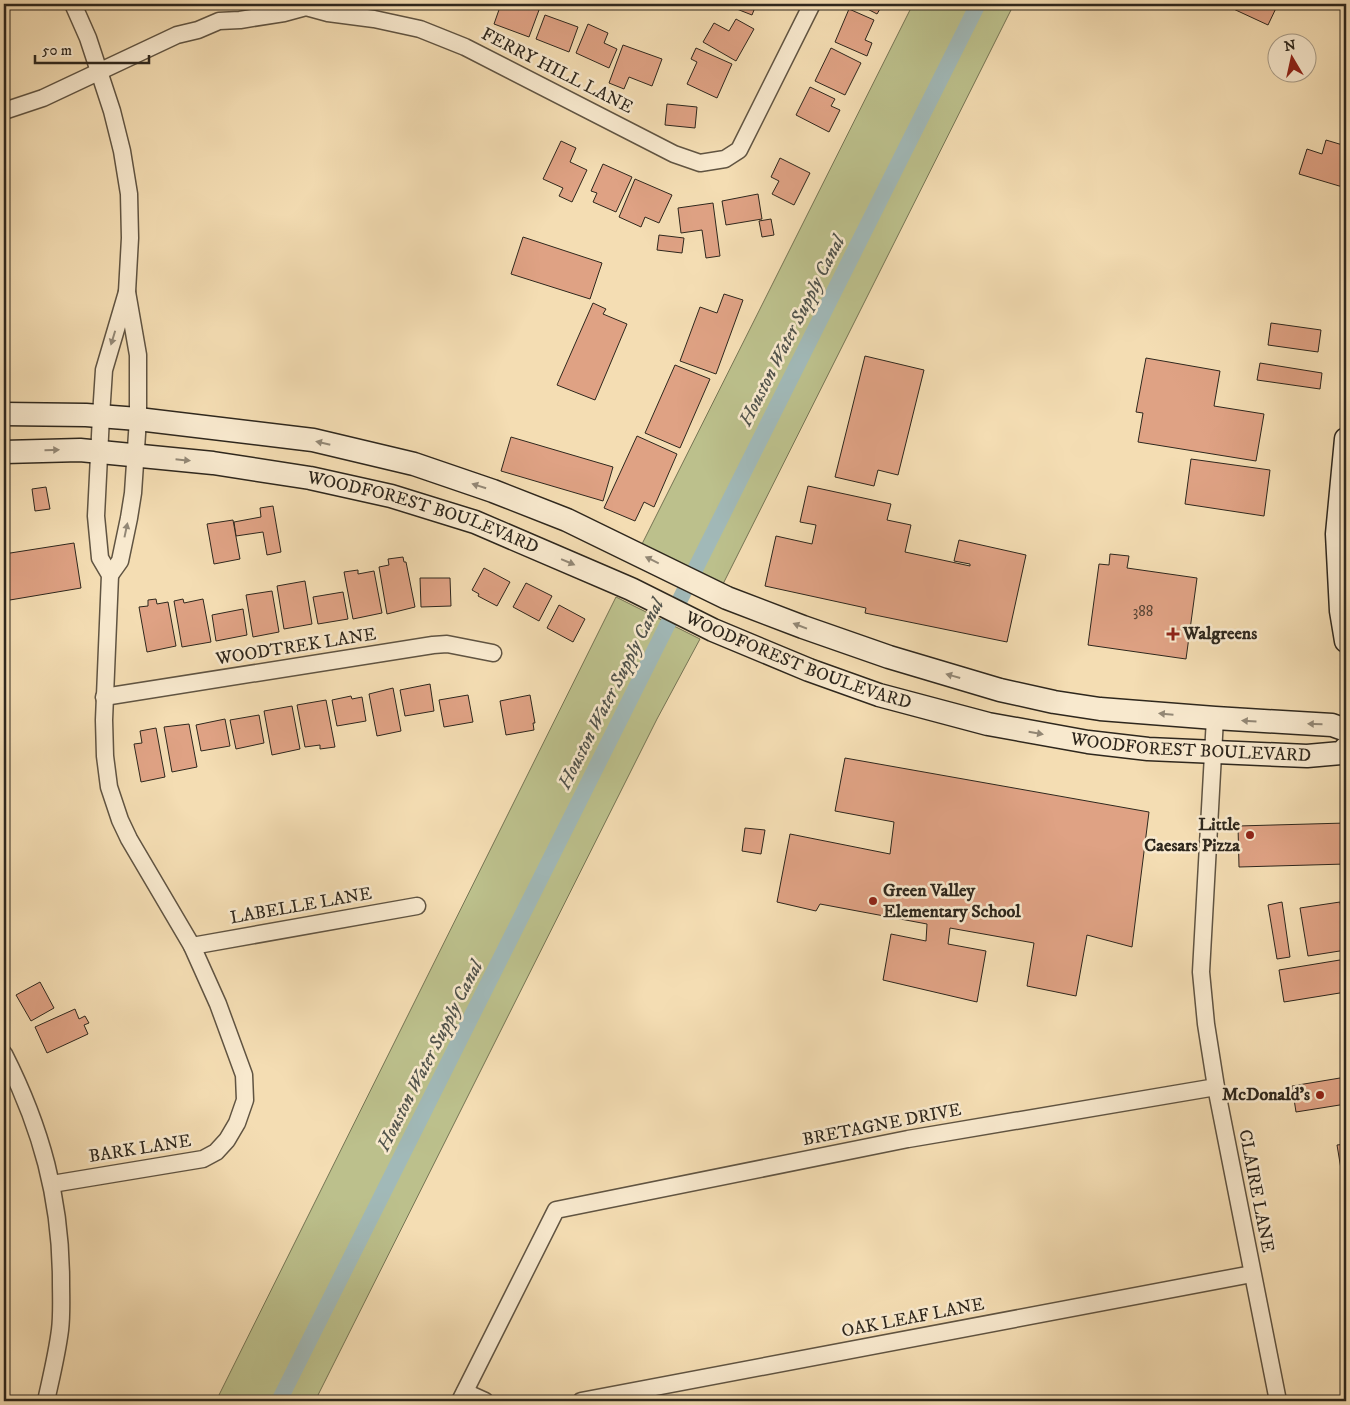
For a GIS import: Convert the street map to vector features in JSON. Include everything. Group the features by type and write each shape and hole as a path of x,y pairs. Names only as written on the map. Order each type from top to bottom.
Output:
{"main road":[{"name":"WOODFOREST BOULEVARD","path":"4,414 138,418 220,430 313,440 414,464 525,503 567,520 728,598 846,643 1000,690 1054,702 1100,709 1332,725 1346,730"},
{"path":"1346,439 1341,611 1346,641"},
{"name":"WOODFOREST BOULEVARD","path":"4,452 80,450 237,466 310,478 391,496 475,522 631,589 713,630 809,670 879,695 988,724 1088,742 1213,753 1307,756 1341,753 1346,748"},
{"path":"988,724 1000,690"}],"street":[{"path":"73,4 100,71 112,111 122,151 128,194 130,238 127,292 138,355 138,418 133,493 120,562 110,575 100,558 96,516 101,416 104,370 127,292"},
{"name":"FERRY HILL LANE","path":"4,112 43,98 177,35 198,30 219,21 240,20 284,13 306,7 328,14 420,29 465,47 674,154 700,163 721,159 739,150 812,4"},
{"name":"BARK LANE","path":"52,1184 203,1159 216,1152 227,1140 245,1100 244,1075 218,1004 192,946 129,839 120,820 109,787 105,756 104,697 110,575"},
{"name":"WOODTREK LANE","path":"104,697 432,645 447,644 493,653"},
{"name":"CLAIRE LANE","path":"1215,718 1201,972 1206,1024 1216,1088 1278,1401"},
{"name":"LABELLE LANE","path":"192,946 417,906"},
{"path":"4,1054 32,1116 45,1156 58,1218 61,1296 60,1328 46,1401"},
{"name":"BRETAGNE DRIVE","path":"462,1397 556,1210 908,1139 1216,1088"},
{"name":"OAK LEAF LANE","path":"581,1401 1252,1274"},
{"path":"462,1397 485,1401"}],"green space":[{"path":"913,4 1014,4 723,584 642,544"},
{"path":"616,597 700,639 657,719 315,1401 216,1401"}],"building":[{"path":"501,4 522,4 539,10 529,37 494,24"},
{"path":"724,4 767,4 765,8 756,5 752,15"},
{"path":"858,4 883,4 877,14"},
{"path":"1228,4 1278,4 1268,25 1227,6"},
{"path":"849,9 874,20 865,40 872,43 867,56 835,42"},
{"path":"545,15 578,27 569,52 536,39"},
{"path":"736,19 754,29 736,61 703,42 714,23 729,31"},
{"path":"588,24 608,33 604,43 617,49 609,68 576,53"},
{"path":"623,45 662,59 652,86 629,77 624,89 609,83"},
{"path":"696,48 732,64 717,98 687,84 697,62 691,59"},
{"path":"831,48 861,63 845,95 815,81"},
{"path":"810,87 835,99 831,106 840,110 829,132 796,115"},
{"path":"667,104 697,107 695,128 665,125"},
{"path":"1326,140 1346,146 1346,188 1299,174 1307,149 1322,154"},
{"path":"561,141 576,148 570,162 587,170 572,202 559,196 563,188 543,179"},
{"path":"780,158 810,173 794,205 772,194 779,181 771,177"},
{"path":"603,164 632,177 616,212 593,202 597,193 591,191"},
{"path":"635,179 672,195 659,223 645,217 641,227 619,217"},
{"path":"758,194 762,219 726,225 722,201"},
{"path":"713,203 720,256 706,258 702,230 681,233 678,208"},
{"path":"771,219 774,235 762,237 759,221"},
{"path":"659,235 684,238 682,253 657,250"},
{"path":"523,237 602,263 590,299 511,274"},
{"path":"724,294 743,300 716,374 680,361 700,307 717,313"},
{"path":"593,303 606,309 603,314 627,324 595,400 557,385"},
{"path":"1271,323 1321,330 1318,352 1268,345"},
{"path":"865,356 924,370 898,475 878,470 874,486 835,477"},
{"path":"1146,358 1220,371 1214,406 1264,414 1256,461 1138,442 1143,413 1136,412"},
{"path":"1260,363 1322,373 1320,389 1257,380"},
{"path":"675,365 710,379 680,448 645,433"},
{"path":"637,436 677,454 654,507 644,502 635,521 604,508"},
{"path":"511,437 613,467 603,501 501,471"},
{"path":"1191,459 1270,470 1264,516 1185,504"},
{"path":"808,486 891,504 887,520 911,525 905,552 970,566 970,564 954,561 959,540 1026,555 1007,642 865,613 866,608 765,586 776,536 812,544 816,525 800,522"},
{"path":"46,487 50,509 35,511 32,489"},
{"path":"273,506 281,552 267,555 263,532 236,536 234,522 261,517 260,508"},
{"path":"233,520 240,559 214,564 207,524"},
{"path":"74,543 81,588 4,601 4,554"},
{"name":"Walgreens","path":"1110,554 1129,556 1127,568 1197,578 1186,659 1088,645 1099,564 1109,565"},
{"path":"403,557 404,562 406,562 415,607 387,614 379,567 389,565 388,559"},
{"path":"484,568 510,582 497,606 478,596 479,594 472,590"},
{"path":"358,570 358,574 374,571 382,613 353,619 344,572"},
{"path":"420,578 450,578 451,606 421,607"},
{"path":"305,581 312,624 284,629 277,586"},
{"path":"526,583 552,596 539,621 513,607"},
{"path":"272,591 279,632 253,637 246,595"},
{"path":"343,592 348,619 318,624 313,597"},
{"path":"156,599 157,604 168,602 176,646 147,652 139,607 148,606 148,600"},
{"path":"183,599 184,603 203,599 211,642 182,647 174,601"},
{"path":"559,605 585,619 573,642 547,628"},
{"path":"243,609 247,635 216,641 212,615"},
{"path":"430,684 434,711 405,716 400,690"},
{"path":"393,688 401,731 377,736 369,694"},
{"path":"468,695 473,722 444,727 439,700"},
{"path":"530,695 535,723 533,723 534,730 506,735 500,701"},
{"path":"351,696 352,699 362,697 366,721 337,726 332,700"},
{"path":"326,700 335,747 320,749 320,745 305,747 297,705"},
{"path":"292,706 300,749 272,755 264,711"},
{"path":"259,715 264,743 236,749 230,720"},
{"path":"225,719 230,746 201,751 196,725"},
{"path":"189,724 197,767 172,772 164,727"},
{"path":"156,728 165,777 141,782 134,744 142,743 140,731"},
{"path":"845,758 1149,812 1132,947 1087,935 1076,996 1027,986 1034,943 950,928 948,944 986,951 977,1002 883,980 891,934 926,941 927,924 820,904 816,911 777,902 790,834 890,854 894,822 835,811"},
{"path":"1346,823 1346,864 1239,867 1238,826"},
{"path":"745,828 765,830 761,854 742,851"},
{"path":"1282,902 1290,957 1277,959 1268,905"},
{"path":"1340,902 1346,950 1308,956 1300,908"},
{"path":"1346,959 1346,992 1284,1002 1279,970"},
{"path":"40,982 54,1008 31,1021 16,995"},
{"path":"75,1009 79,1019 85,1016 89,1023 84,1025 88,1034 47,1053 35,1027"},
{"name":"McDonald's","path":"1346,1077 1346,1104 1296,1112 1292,1086"},
{"path":"1346,1144 1346,1199 1337,1145"}],"waterway":[{"name":"Houston Water Supply Canal","path":"279,1401 978,4"}],"place":[{"name":"Walgreens","path":"1173,634"},
{"name":"Little Caesars Pizza","path":"1250,835"},
{"name":"Green Valley Elementary School","path":"873,901"},
{"name":"McDonald's","path":"1320,1095"}]}
